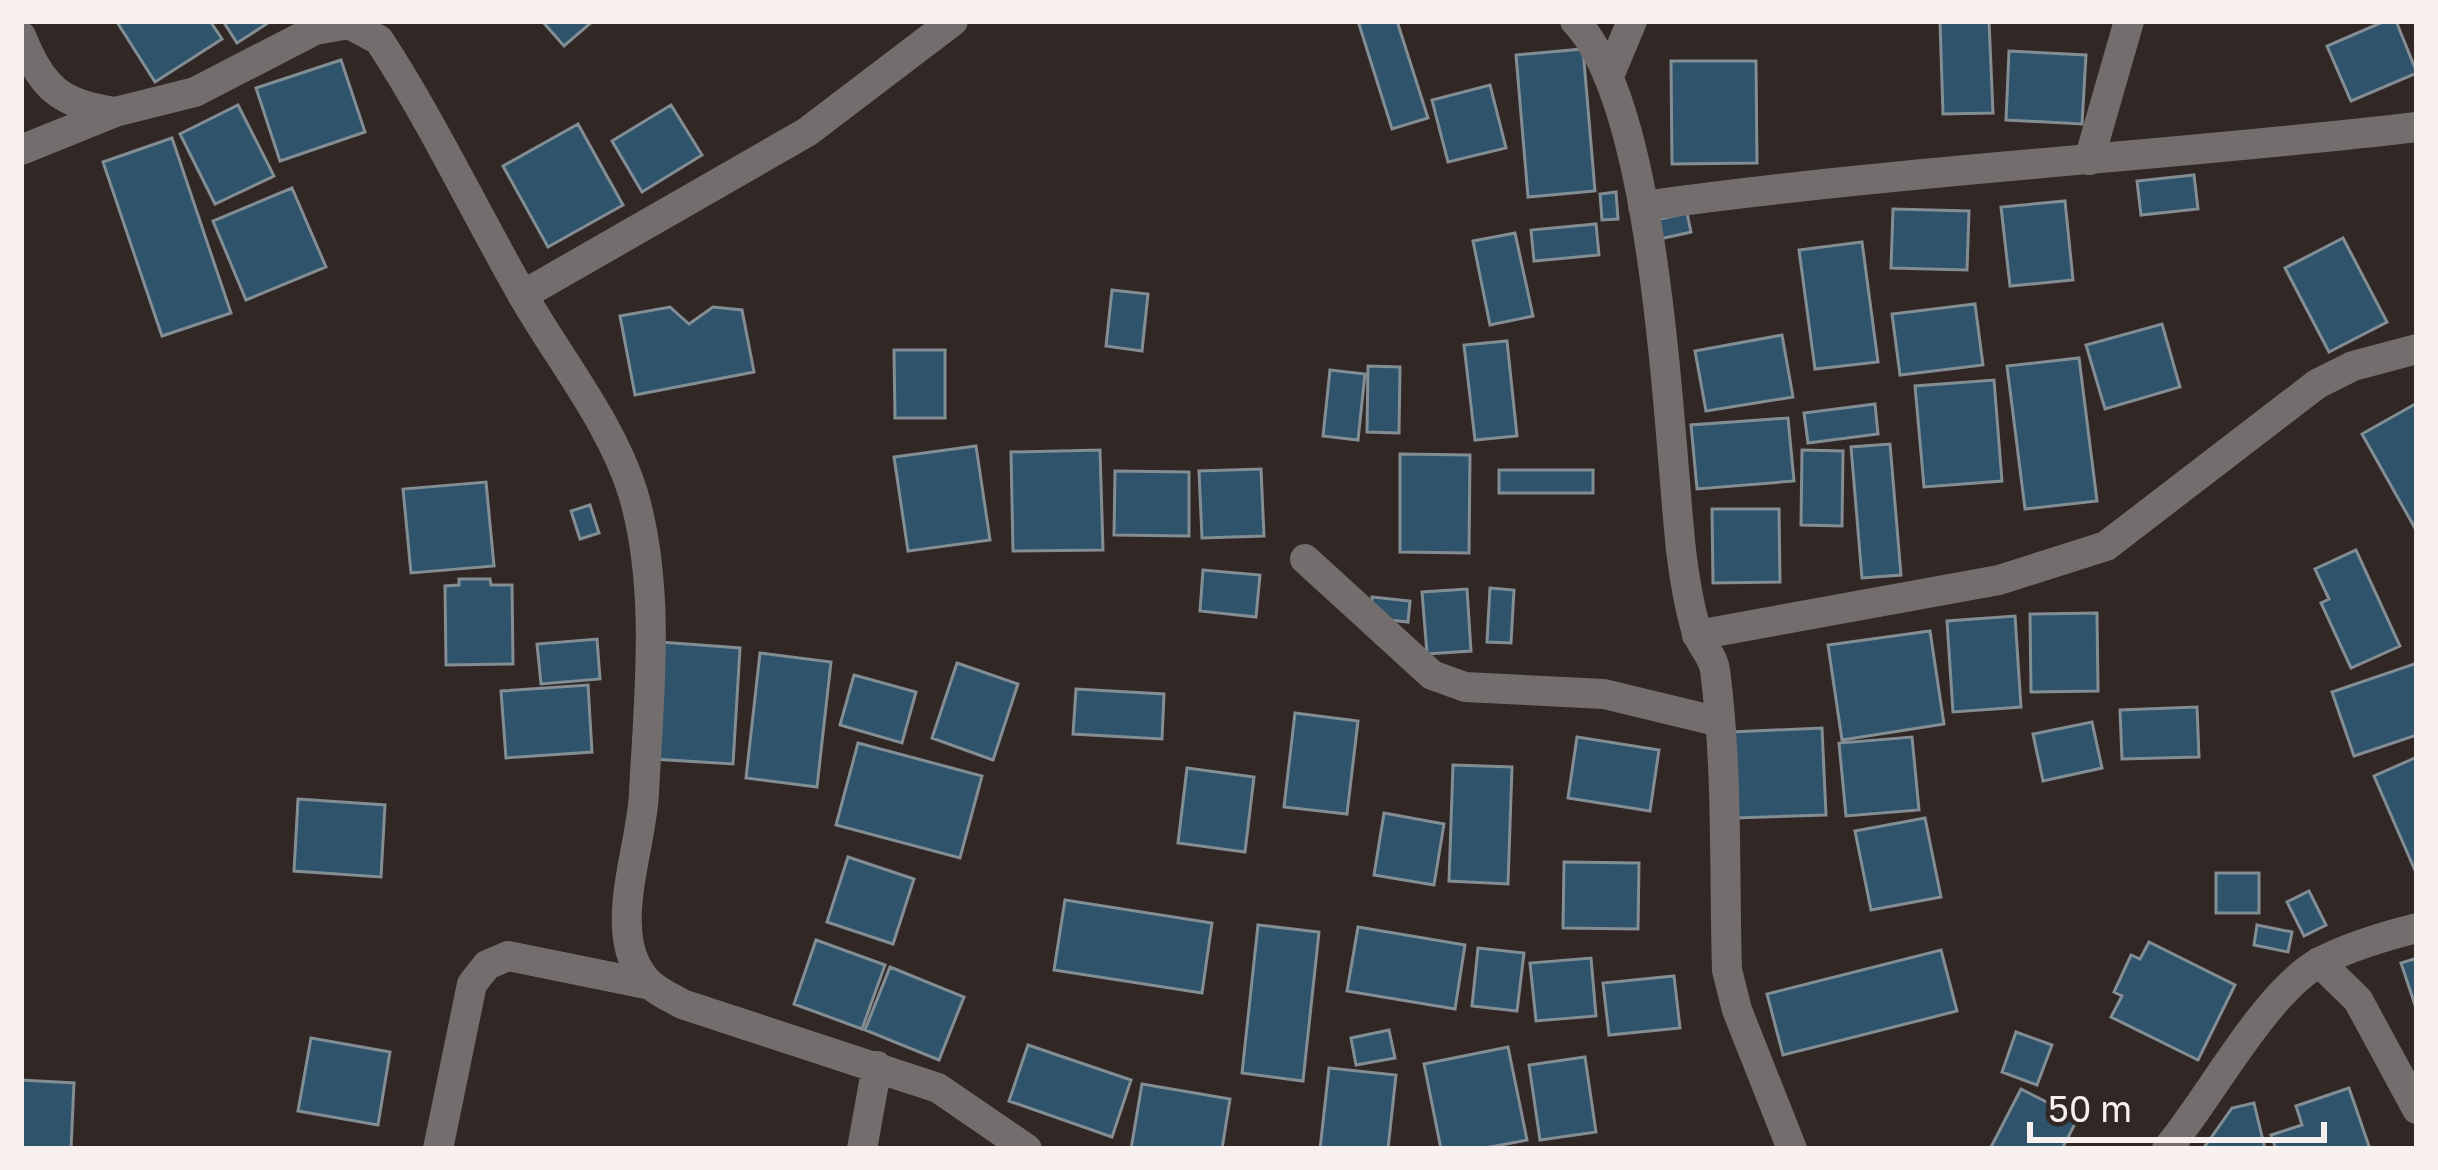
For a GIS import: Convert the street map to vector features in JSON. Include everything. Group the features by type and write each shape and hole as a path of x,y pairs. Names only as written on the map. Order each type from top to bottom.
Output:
{"street":[{"path":"523,295 807,132 953,21"},
{"path":"1575,21 1609,76 1643,206 1671,429 1681,556 1696,635 1714,663 1727,970 1737,1010 1792,1149"},
{"path":"1609,76 1632,21"},
{"path":"2090,160 2129,21"},
{"path":"21,149 115,112 195,92 316,30 351,22 380,40 614,447 632,492 645,550 650,620 644,800 626,932 632,960 651,985"},
{"path":"21,37 46,84 76,106 115,112"},
{"path":"1643,206 2417,127"},
{"path":"1696,635 1999,580 2105,546 2317,384 2353,367 2417,349"},
{"path":"1305,559 1432,675 1465,687 1604,694 1720,722"},
{"path":"2167,1149 2289,985 2319,962 2417,928"},
{"path":"438,1149 472,984 487,965 508,956 651,985 682,1004 938,1088 1027,1149"},
{"path":"2319,962 2358,1000 2417,1109"},
{"path":"862,1149 877,1066"}],"building":[{"path":"210,21 222,39 155,82 117,22"},
{"path":"223,21 271,21 237,43"},
{"path":"542,21 593,21 564,46"},
{"path":"1358,21 1397,21 1428,118 1392,129"},
{"path":"1940,21 1989,21 1993,113 1943,114"},
{"path":"2385,21 2396,21 2417,73 2351,101 2327,46"},
{"path":"1583,49 1595,191 1528,197 1516,55"},
{"path":"2009,51 2086,55 2082,124 2006,120"},
{"path":"341,60 365,132 280,161 256,88"},
{"path":"1671,61 1756,61 1757,163 1672,164"},
{"path":"1490,85 1506,148 1448,162 1432,100"},
{"path":"238,105 274,176 215,204 180,134"},
{"path":"671,105 702,155 642,192 612,141"},
{"path":"578,124 623,205 548,247 503,166"},
{"path":"172,138 231,313 162,336 103,162"},
{"path":"2194,175 2198,209 2141,215 2137,181"},
{"path":"292,188 326,267 246,300 213,221"},
{"path":"1616,192 1618,219 1602,220 1600,194"},
{"path":"2065,201 2073,280 2010,286 2001,207"},
{"path":"1893,209 1969,211 1967,270 1891,268"},
{"path":"1687,213 1691,232 1660,239 1655,220"},
{"path":"1596,224 1599,255 1534,261 1531,230"},
{"path":"1515,233 1533,316 1490,325 1473,241"},
{"path":"2343,238 2387,322 2329,352 2285,268"},
{"path":"1862,242 1878,362 1815,369 1799,250"},
{"path":"1112,290 1148,294 1142,351 1106,346"},
{"path":"1975,304 1983,365 1900,375 1892,314"},
{"path":"670,307 689,324 713,307 742,310 754,372 635,395 620,316"},
{"path":"2162,324 2180,387 2105,409 2086,345"},
{"path":"1782,335 1793,397 1706,411 1695,351"},
{"path":"1507,341 1517,436 1475,440 1464,345"},
{"path":"894,350 945,350 945,418 895,418"},
{"path":"2079,358 2097,501 2025,509 2007,366"},
{"path":"1368,366 1400,367 1399,433 1367,432"},
{"path":"1330,370 1365,374 1358,440 1323,436"},
{"path":"1994,380 2002,481 1924,487 1915,386"},
{"path":"2417,403 2417,529 2416,530 2362,434"},
{"path":"1875,404 1878,434 1808,443 1804,413"},
{"path":"1788,418 1794,481 1697,489 1691,425"},
{"path":"1890,444 1901,575 1862,578 1851,447"},
{"path":"976,446 990,540 908,551 894,457"},
{"path":"1100,450 1103,550 1013,551 1011,452"},
{"path":"1802,450 1843,451 1842,526 1801,525"},
{"path":"1400,454 1470,455 1469,553 1400,552"},
{"path":"1261,469 1264,536 1202,538 1199,471"},
{"path":"1499,470 1593,470 1593,493 1499,493"},
{"path":"1115,471 1189,472 1189,536 1114,535"},
{"path":"486,482 494,566 411,573 403,489"},
{"path":"590,505 599,533 580,539 571,511"},
{"path":"1712,509 1779,509 1780,582 1713,583"},
{"path":"2356,550 2400,646 2351,668 2321,603 2329,599 2315,569"},
{"path":"1203,570 1260,575 1256,617 1200,611"},
{"path":"459,579 512,585 513,664 446,665 445,586 459,585"},
{"path":"1490,588 1514,590 1511,643 1487,642"},
{"path":"1467,589 1471,651 1427,654 1422,592"},
{"path":"1372,597 1410,601 1408,622 1371,618"},
{"path":"2097,613 2098,691 2031,692 2030,614"},
{"path":"2015,616 2021,707 1953,712 1947,621"},
{"path":"1930,631 1944,724 1842,740 1828,645"},
{"path":"597,639 600,679 541,684 537,644"},
{"path":"660,642 740,648 733,764 653,759"},
{"path":"760,653 831,662 817,787 746,778"},
{"path":"957,663 1018,684 993,760 932,738"},
{"path":"2417,663 2417,735 2354,756 2332,692"},
{"path":"854,675 916,692 902,743 840,725"},
{"path":"588,685 592,752 506,758 501,691"},
{"path":"1076,689 1164,694 1162,739 1073,734"},
{"path":"2197,707 2199,757 2122,759 2120,710"},
{"path":"1295,713 1358,721 1347,814 1284,807"},
{"path":"2092,722 2102,768 2043,781 2033,734"},
{"path":"1822,728 1826,815 1735,818 1731,732"},
{"path":"1577,737 1659,750 1650,811 1568,798"},
{"path":"1912,737 1919,810 1846,816 1839,743"},
{"path":"858,743 982,776 960,858 836,825"},
{"path":"2417,757 2417,875 2374,776"},
{"path":"1453,765 1512,767 1508,884 1449,881"},
{"path":"1187,768 1254,777 1245,852 1178,843"},
{"path":"298,799 385,805 381,877 294,871"},
{"path":"1384,813 1444,824 1434,885 1374,875"},
{"path":"1925,818 1941,897 1871,910 1855,831"},
{"path":"848,857 914,879 893,944 827,922"},
{"path":"1564,862 1639,863 1638,929 1563,928"},
{"path":"2216,873 2259,873 2259,913 2216,913"},
{"path":"2309,891 2326,925 2304,936 2287,902"},
{"path":"1065,900 1212,923 1202,993 1054,970"},
{"path":"1258,925 1319,932 1303,1081 1242,1073"},
{"path":"2257,925 2292,932 2288,952 2254,945"},
{"path":"1358,927 1465,945 1455,1009 1347,991"},
{"path":"816,940 885,965 862,1029 794,1004"},
{"path":"2149,942 2235,985 2198,1060 2111,1017 2122,996 2114,992 2131,955 2140,959"},
{"path":"1478,948 1524,953 1517,1011 1472,1006"},
{"path":"1941,950 1957,1011 1783,1055 1767,994"},
{"path":"1591,958 1596,1016 1536,1021 1530,963"},
{"path":"2417,958 2417,1011 2401,963"},
{"path":"890,967 964,997 939,1060 865,1030"},
{"path":"1674,976 1680,1028 1609,1035 1603,983"},
{"path":"1389,1030 1395,1058 1356,1065 1351,1038"},
{"path":"2016,1032 2052,1045 2037,1085 2002,1072"},
{"path":"311,1038 390,1052 378,1125 298,1111"},
{"path":"1028,1045 1131,1080 1112,1137 1009,1101"},
{"path":"1508,1047 1527,1140 1480,1149 1441,1149 1424,1064"},
{"path":"1585,1057 1596,1132 1540,1140 1529,1065"},
{"path":"1329,1068 1396,1075 1388,1149 1320,1149"},
{"path":"21,1080 74,1083 71,1149 21,1149"},
{"path":"1142,1084 1230,1099 1222,1149 1131,1149"},
{"path":"2349,1088 2370,1149 2276,1149 2271,1135 2302,1125 2296,1106"},
{"path":"2021,1089 2078,1118 2062,1149 1990,1149"},
{"path":"2254,1103 2265,1149 2203,1149 2232,1108"}]}
